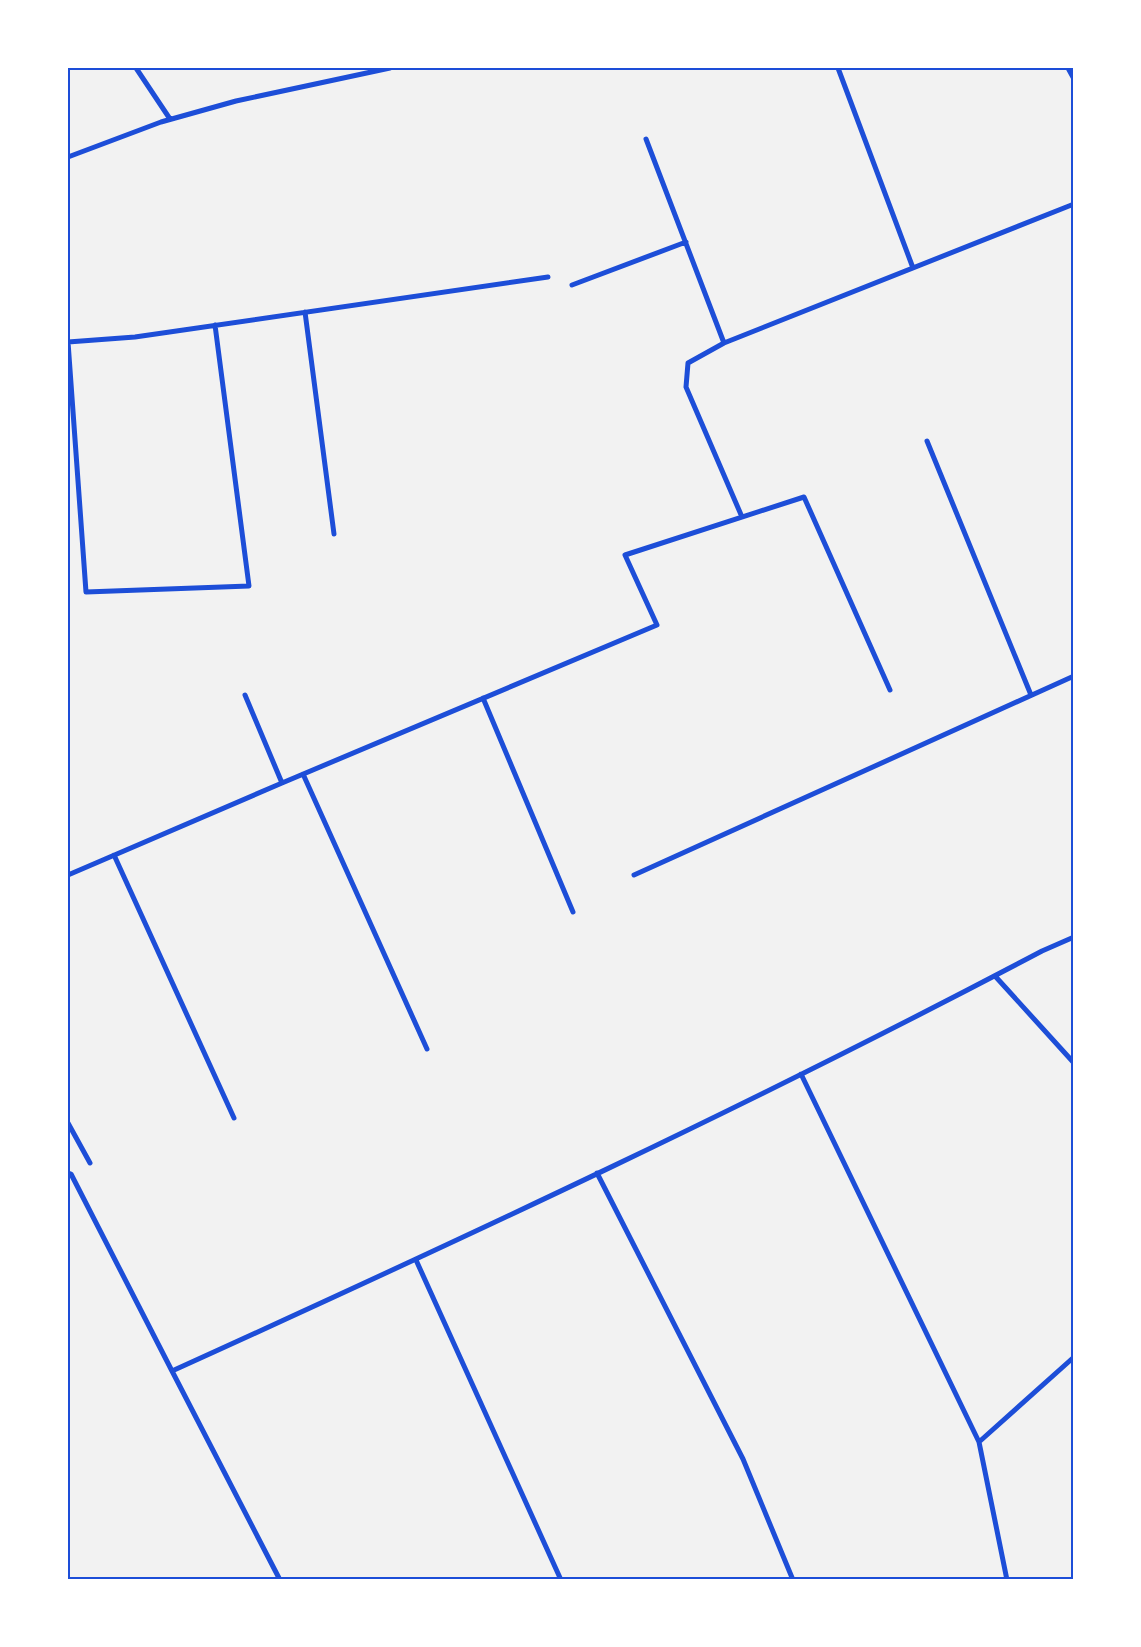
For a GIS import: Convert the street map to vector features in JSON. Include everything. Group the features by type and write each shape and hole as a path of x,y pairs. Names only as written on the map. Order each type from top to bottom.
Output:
{"street":[{"path":"136,68 170,120"},
{"path":"68,157 170,120 236,101 386,68"},
{"path":"838,68 913,268"},
{"path":"1068,68 1074,79"},
{"path":"646,139 724,343"},
{"path":"742,517 686,388 688,363 724,343 1074,204"},
{"path":"572,285 686,242"},
{"path":"215,326 250,586 86,592 68,342 135,337 548,277"},
{"path":"304,312 334,534"},
{"path":"927,440 1031,695"},
{"path":"68,875 657,625 625,555 804,497 890,690"},
{"path":"634,875 1074,676"},
{"path":"245,695 282,783"},
{"path":"483,698 574,912"},
{"path":"303,774 427,1049"},
{"path":"114,855 234,1118"},
{"path":"172,1371 416,1260 802,1074 1042,951 1074,937"},
{"path":"995,976 1074,1063"},
{"path":"802,1074 979,1442 1007,1580"},
{"path":"68,1123 90,1163"},
{"path":"597,1172 742,1459 793,1580"},
{"path":"68,1173 71,1174 280,1580"},
{"path":"416,1260 562,1580"},
{"path":"979,1442 1074,1357"}]}
